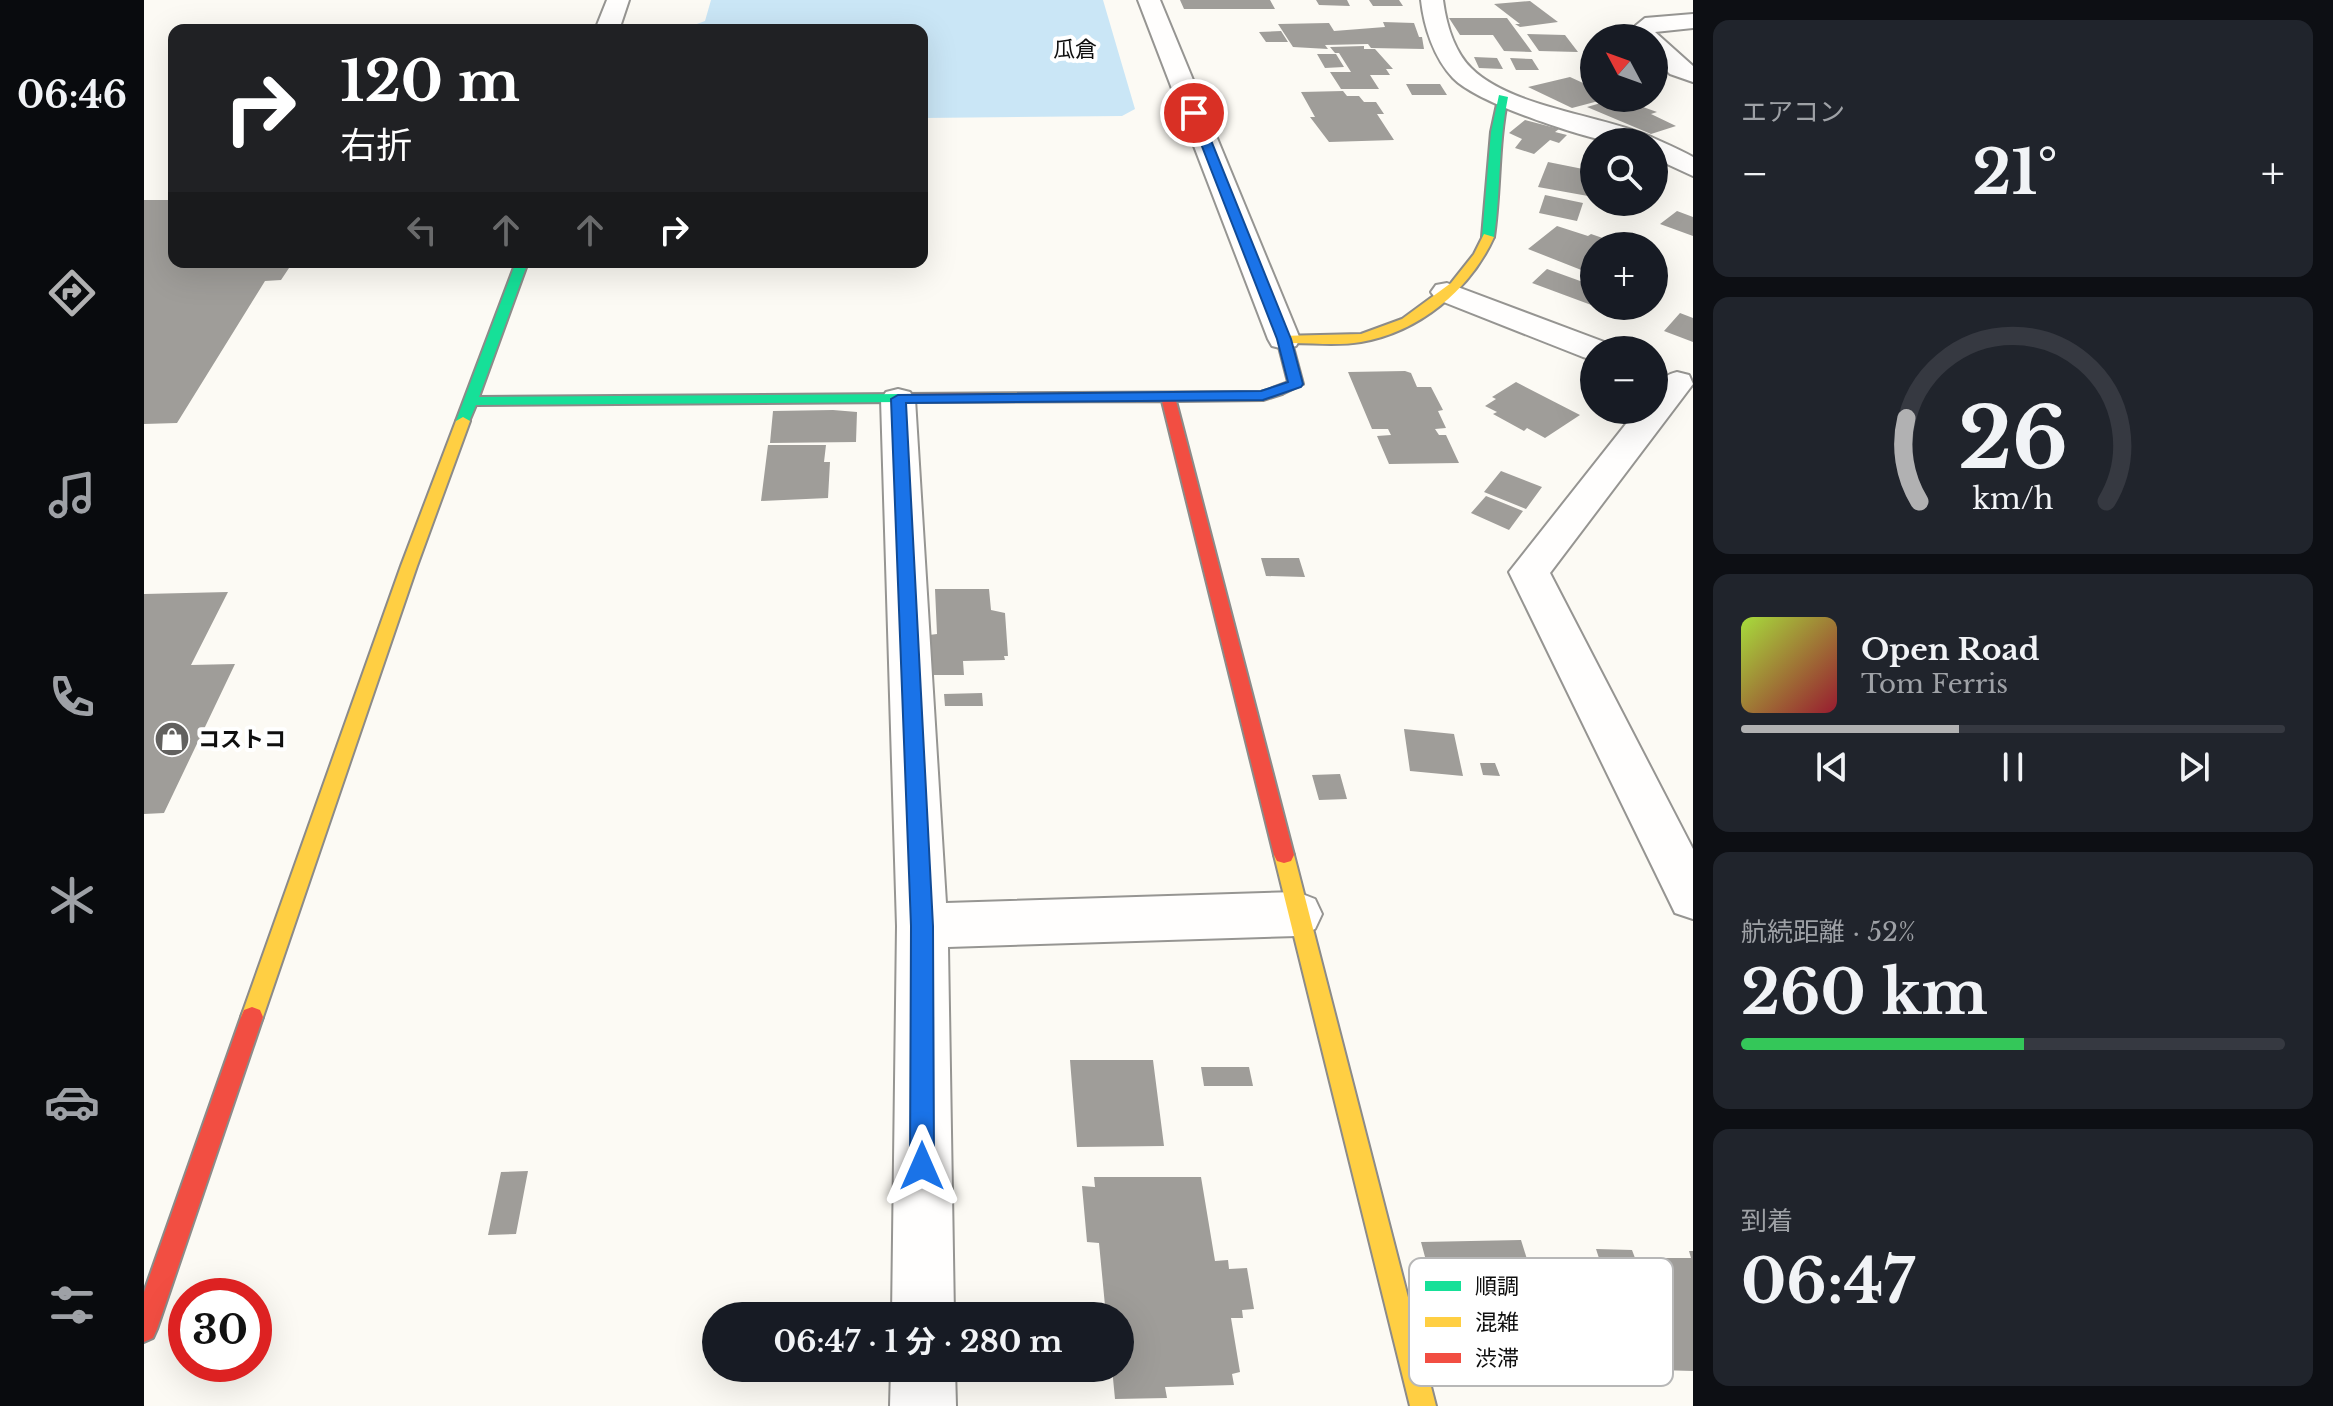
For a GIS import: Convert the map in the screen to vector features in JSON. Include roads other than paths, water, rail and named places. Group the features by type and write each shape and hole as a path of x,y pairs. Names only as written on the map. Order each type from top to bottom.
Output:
{"street":[{"path":"609,24 618,0"},
{"path":"471,401 1263,396 1296,384 1284,339 1149,0"},
{"path":"1432,0 1443,43 1464,75 1503,97 1597,128"},
{"path":"1652,24 1693,21"},
{"path":"1668,58 1679,69 1693,75"},
{"path":"1284,339 1368,337 1419,316 1476,265 1488,239 1494,207 1496,122 1503,97"},
{"path":"1668,155 1693,168"},
{"path":"144,1329 409,566 520,268"},
{"path":"1447,292 1580,344"},
{"path":"1675,381 1529,572 1693,898"},
{"path":"1168,396 1409,1351"},
{"path":"898,399 922,926 923,1302"},
{"path":"922,926 1297,914"},
{"path":"923,1382 923,1406"},
{"path":"1418,1386 1423,1406"}],"water":[{"path":"711,0 1103,0 1135,109 1122,116 928,118 928,24 697,24 705,21"}],"place":[{"name":"コストコ","path":"172,739"}],"district":[{"name":"瓜倉","path":"1075,49"}]}
